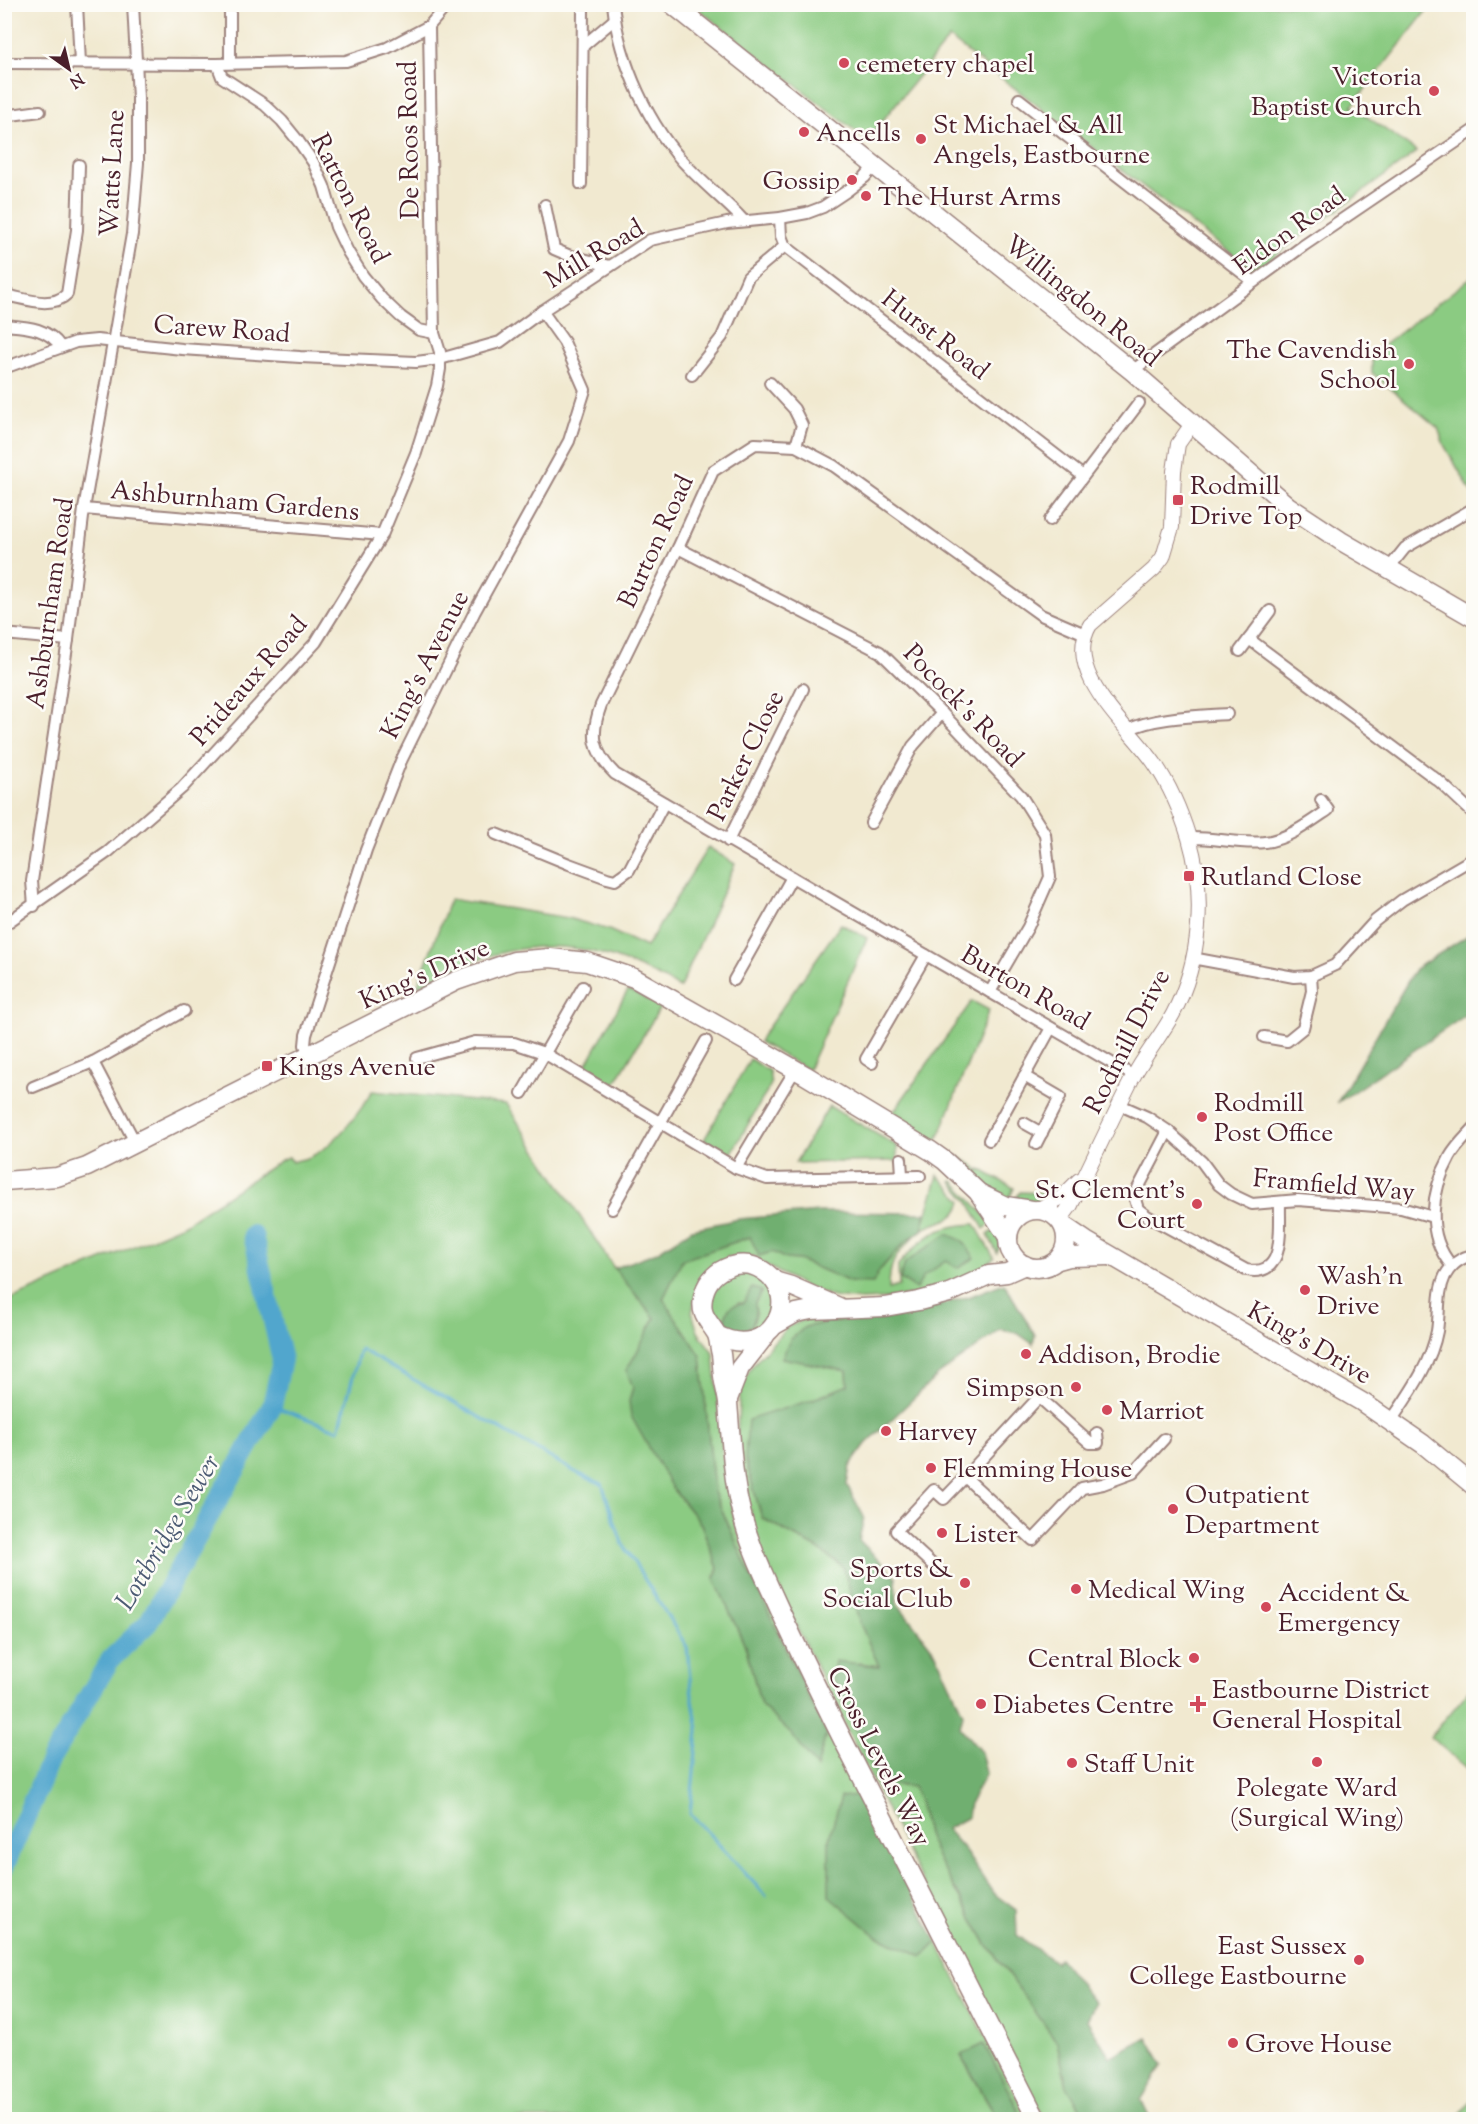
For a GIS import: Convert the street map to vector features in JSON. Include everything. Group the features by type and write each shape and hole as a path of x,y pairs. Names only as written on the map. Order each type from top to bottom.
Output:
{"main road":[{"name":"Willingdon Road","path":"672,4 1132,371 1288,506 1341,541 1473,618"},
{"name":"King's Drive","path":"4,1181 57,1177 87,1167 456,981 514,961 550,958 586,962 634,978 931,1151 978,1192 1008,1240"},
{"name":"King's Drive","path":"978,1192 1006,1206 1035,1210"},
{"path":"989,1275 999,1261 1013,1223 1018,1217 1035,1210 1048,1211 1062,1223 1067,1241 1058,1260"},
{"name":"King's Drive","path":"1062,1223 1112,1256 1391,1421 1448,1463 1473,1486"},
{"path":"1008,1240 1011,1251 1017,1259 1035,1268 1043,1268 1058,1260 1076,1257 1112,1256"},
{"name":"Cross Levels Way","path":"728,1399 740,1368 770,1330 780,1314 781,1303 774,1281 765,1272 746,1265 726,1268 715,1275 707,1286 703,1298 706,1318 717,1335 729,1341 741,1343 754,1341 770,1330 796,1313 811,1310 885,1306 919,1300 949,1293 989,1275 1007,1273 1025,1265"},
{"name":"Cross Levels Way","path":"774,1281 844,1309"},
{"name":"Cross Levels Way","path":"717,1335 728,1399 732,1461 740,1508 753,1550 794,1644 1037,2120"}],"street":[{"path":"77,4 80,63"},
{"name":"Watts Lane","path":"112,342 132,234 138,163 132,63 133,4"},
{"path":"230,4 230,63"},
{"path":"4,63 217,64 346,61 387,48 429,26 448,4"},
{"path":"613,4 632,79 664,140 688,168 743,220"},
{"path":"581,184 583,10"},
{"path":"583,46 615,19"},
{"name":"De Roos Road","path":"429,26 434,333 440,359"},
{"name":"Ratton Road","path":"217,64 222,77 264,105 282,121 313,162 324,186 336,226 363,276 401,317 419,330 434,333"},
{"path":"1019,99 1254,282"},
{"path":"4,116 40,111"},
{"name":"Eldon Road","path":"1132,371 1392,184 1473,130"},
{"path":"4,295 52,303 67,294 76,230 79,165"},
{"name":"Mill Road","path":"440,359 500,342 542,311 650,240 743,220 780,218 807,213 823,207 847,191 874,166"},
{"path":"545,205 554,249 610,266"},
{"path":"692,375 722,337 748,277 785,246 781,236 780,218"},
{"name":"Hurst Road","path":"785,246 1083,476"},
{"name":"King's Avenue","path":"310,1055 305,1045 306,1035 366,850 401,761 475,611 571,435 585,390 564,342 542,311"},
{"path":"4,325 35,329 56,340 61,347"},
{"name":"Carew Road","path":"4,368 87,340 300,357 406,361 440,359"},
{"name":"Ashburnham Road","path":"34,906 32,881 68,640 84,509 112,342"},
{"name":"Prideaux Road","path":"4,925 108,852 182,788 316,642 382,535 416,453 437,386 440,359"},
{"path":"770,383 794,409 802,425 796,446"},
{"path":"1050,520 1139,403"},
{"path":"1085,634 1100,615 1154,569 1163,557 1172,527 1174,471 1178,444 1192,424"},
{"name":"Burton Road","path":"1085,634 1041,615 834,466 796,446 755,444 713,471 601,705 594,734 603,762 615,774 1134,1076"},
{"path":"1389,568 1405,548 1473,508"},
{"name":"Ashburnham Gardens","path":"84,509 382,535"},
{"name":"Pocock's Road","path":"678,548 880,652 942,712 1021,796 1045,834 1050,877 1028,927 990,992"},
{"path":"1240,651 1270,611"},
{"path":"4,634 68,640"},
{"name":"Rodmill Drive","path":"1062,1223 1134,1076 1173,1014 1185,988 1200,907 1198,872 1181,813 1163,776 1111,711 1090,678 1084,648 1085,634"},
{"path":"1249,639 1440,782 1473,814"},
{"name":"Parker Close","path":"728,841 803,689"},
{"path":"871,823 914,746 942,712"},
{"path":"1128,730 1137,725 1191,716 1227,714"},
{"path":"1189,838 1207,837 1264,842 1281,838 1328,810 1321,800"},
{"path":"496,834 615,880 629,870 664,803"},
{"path":"1192,958 1294,977 1311,976 1335,965 1375,921 1402,900 1473,858"},
{"path":"734,980 792,877"},
{"name":"Burton Road","path":"872,1063 866,1059 926,955"},
{"path":"1264,1037 1287,1041 1303,1028 1312,991 1311,976"},
{"path":"522,1093 583,987"},
{"path":"33,1087 93,1062 184,1011"},
{"path":"989,1140 1051,1028"},
{"path":"612,1209 706,1041"},
{"path":"417,1058 475,1042 514,1043 544,1053 736,1168 767,1179 920,1176"},
{"path":"93,1062 136,1144"},
{"path":"736,1168 795,1070"},
{"path":"1024,1076 1063,1095 1036,1144"},
{"name":"Framfield Way","path":"1120,1105 1147,1117 1168,1131 1196,1155 1219,1185 1231,1194 1252,1204 1298,1200 1401,1208 1433,1217"},
{"path":"1024,1123 1042,1133"},
{"path":"1452,1266 1442,1255 1436,1241 1433,1217 1436,1192 1450,1156 1473,1128"},
{"path":"1168,1131 1134,1196 1138,1209 1147,1216 1246,1270 1258,1272 1264,1270 1276,1259 1280,1202"},
{"path":"901,1159 902,1175"},
{"name":"Rodmill Drive","path":"1035,1210 1061,1198 1086,1173"},
{"path":"1391,1421 1415,1385 1428,1358 1437,1332 1443,1282 1452,1266 1473,1254"},
{"path":"936,1568 896,1531 934,1490 944,1499 1039,1397 1090,1443 1098,1443 1097,1432"},
{"path":"965,1477 1033,1540 1082,1488 1103,1484 1133,1473 1164,1439"}],"green space":[{"path":"693,5 1431,5 1352,106 1417,152 1254,271 949,38 867,140"},
{"path":"1473,276 1474,495 1444,445 1438,428 1372,373 1372,354"},
{"path":"708,847 735,864 680,988 611,957 579,949 548,947 518,949 486,957 417,987 450,899 568,918 609,930 646,947"},
{"path":"841,924 867,938 808,1070 759,1042"},
{"path":"1473,932 1473,1010 1337,1103 1415,969"},
{"path":"628,990 661,1006 612,1088 583,1071"},
{"path":"972,1001 989,1010 936,1144 889,1118"},
{"path":"750,1059 769,1071 771,1084 730,1156 704,1140"},
{"path":"372,1091 506,1104 614,1268 655,1318 627,1370 672,1488 701,1524 718,1568 714,1578 746,1648 761,1705 793,1735 817,1768 826,1734 714,1492 701,1356 663,1299 682,1260 750,1237 786,1259 799,1260 850,1282 873,1282 879,1271 905,1242 918,1233 900,1251 894,1261 890,1273 889,1289 899,1286 898,1265 923,1240 940,1230 975,1224 994,1258 973,1276 927,1293 886,1299 861,1300 833,1297 804,1286 754,1256 728,1257 699,1277 692,1313 698,1332 714,1354 722,1450 735,1524 751,1569 899,1870 865,1804 877,1936 923,1956 937,1942 1028,2119 1023,2119 984,2044 961,2056 998,2119 5,2119 4,1332 8,1330 9,1300 183,1225 283,1159 289,1157 292,1162 319,1152 346,1128"},
{"path":"829,1106 897,1146 897,1161 795,1163"},
{"path":"946,1150 975,1166 979,1171 980,1169 1014,1188 1008,1201 945,1152"},
{"path":"938,1175 962,1201 956,1213 951,1217 922,1230"},
{"path":"954,1181 992,1223 984,1229 968,1201 952,1182"},
{"path":"1020,1192 1047,1193 1053,1197 1035,1203 1013,1203"},
{"path":"819,1212 926,1213 922,1230 905,1242 879,1271 873,1283 850,1282 799,1260 786,1259 772,1252 759,1256 750,1237 682,1260 663,1299 701,1356 714,1492 826,1734 817,1768 792,1735 761,1705 746,1648 714,1578 718,1568 701,1524 672,1488 631,1416 629,1401 633,1387 626,1370 655,1318 614,1268 657,1252 692,1229 739,1219"},
{"path":"996,1229 1000,1241 997,1253 988,1235"},
{"path":"947,1234 963,1241 975,1258 958,1268 946,1261 924,1276 916,1289 900,1279 905,1263"},
{"path":"742,1273 760,1278 769,1288 771,1295 772,1319 748,1338 714,1324 711,1308 711,1294 717,1285","holes":["738,1303 755,1303 756,1314 753,1323 735,1331 728,1326 725,1317"]},
{"path":"1004,1283 1035,1335 1033,1344 1017,1333 1001,1330 938,1375 866,1444 850,1466 847,1485 864,1517 859,1540 896,1577 897,1603 935,1652 963,1713 960,1727 981,1752 986,1773 970,1803 968,1817 946,1829 962,1847 993,1893 1016,1910 1017,1935 1055,1962 1059,1958 1095,2003 1087,2020 1110,2057 1147,2037 1163,2065 1141,2100 1150,2119 1087,2119 1067,2086 1057,2042 987,1944 939,1861 927,1834 913,1787 888,1784 877,1777 832,1677 835,1661 879,1666 860,1623 843,1567 818,1549 762,1518 745,1459 748,1420 811,1400 848,1385 847,1371 782,1358 790,1340 805,1327 849,1318 873,1320 898,1316 971,1296"},
{"path":"752,1288 762,1291 755,1303 754,1320 743,1332 735,1331 726,1322 726,1314 732,1306 743,1304"},
{"path":"808,1318 849,1318 805,1327 782,1358 847,1371 848,1386 811,1400 745,1459 762,1518 818,1549 843,1567 860,1623 879,1666 859,1663 901,1786 913,1786 927,1834 939,1861 987,1944 1057,2042 1067,2086 1087,2119 1045,2119 905,1847 765,1562 749,1514 739,1456 737,1435 740,1389 752,1366 787,1327"},
{"path":"1473,1686 1473,1773 1430,1737"},
{"path":"856,1795 865,1804 937,1942 923,1956 877,1936 829,1896 829,1838 841,1797"},
{"path":"984,2044 1023,2119 998,2119 961,2055"},
{"path":"1473,2098 1473,2119 1456,2119"}],"waterway":[{"name":"Lottbridge Sewer","path":"4,1867 51,1759 110,1660 148,1623 272,1406 282,1360 253,1235"},
{"path":"272,1406 339,1430 360,1349 579,1474 602,1484 622,1543 687,1647 698,1730 690,1813 766,1896"}],"place":[{"name":"cemetery chapel","path":"844,63"},
{"name":"Victoria Baptist Church","path":"1434,91"},
{"name":"Ancells","path":"804,132"},
{"name":"St Michael & All Angels, Eastbourne","path":"921,139"},
{"name":"Gossip","path":"852,180"},
{"name":"The Hurst Arms","path":"866,196"},
{"name":"The Cavendish School","path":"1409,364"},
{"name":"Rodmill Drive Top","path":"1178,500"},
{"name":"Rutland Close","path":"1189,876"},
{"name":"Kings Avenue","path":"267,1066"},
{"name":"Rodmill Post Office","path":"1202,1117"},
{"name":"St. Clement's Court","path":"1197,1204"},
{"name":"Wash'n Drive","path":"1305,1290"},
{"name":"Addison, Brodie","path":"1026,1354"},
{"name":"Simpson","path":"1076,1387"},
{"name":"Marriot","path":"1107,1410"},
{"name":"Harvey","path":"886,1431"},
{"name":"Flemming House","path":"931,1468"},
{"name":"Outpatient Department","path":"1173,1509"},
{"name":"Lister","path":"942,1533"},
{"name":"Sports & Social Club","path":"965,1583"},
{"name":"Medical Wing","path":"1076,1589"},
{"name":"Accident & Emergency","path":"1266,1607"},
{"name":"Central Block","path":"1194,1658"},
{"name":"Diabetes Centre","path":"981,1704"},
{"name":"Eastbourne District General Hospital","path":"1198,1704"},
{"name":"Polegate Ward (Surgical Wing)","path":"1317,1762"},
{"name":"Staff Unit","path":"1072,1763"},
{"name":"East Sussex College Eastbourne","path":"1359,1960"},
{"name":"Grove House","path":"1233,2043"}]}
